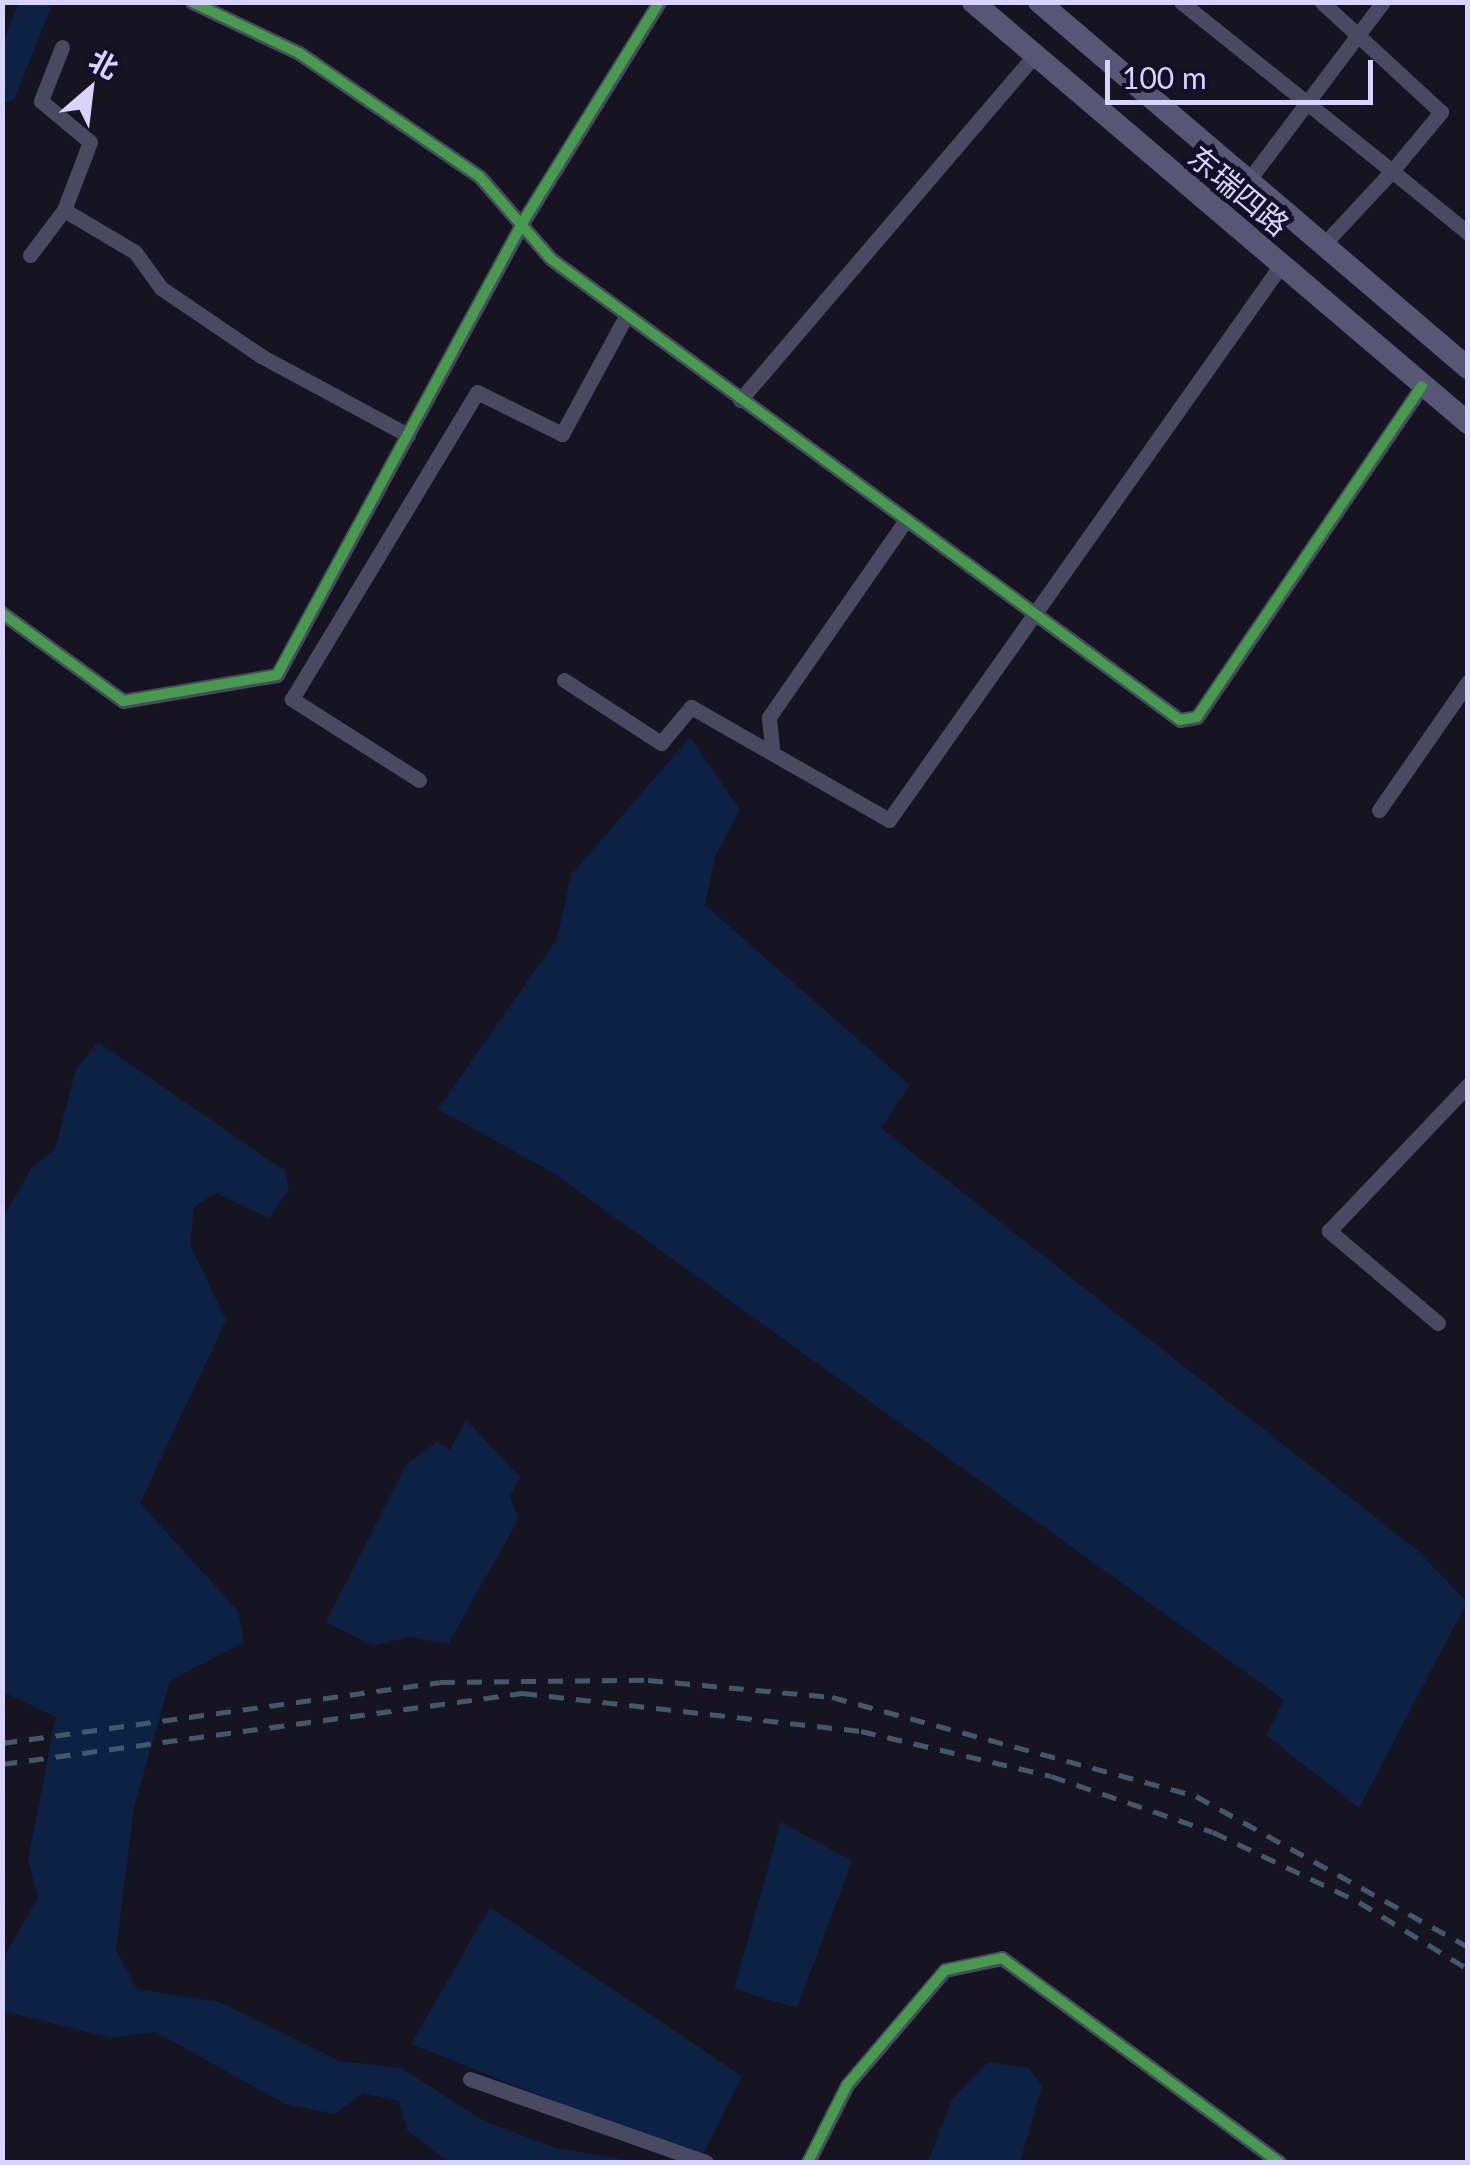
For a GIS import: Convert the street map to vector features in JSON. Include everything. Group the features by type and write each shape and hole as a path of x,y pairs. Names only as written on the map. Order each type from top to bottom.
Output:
{"main road":[{"name":"东瑞四路","path":"973,2 1468,423"},
{"name":"东瑞四路","path":"1039,2 1466,364"}],"street":[{"path":"2,613 123,701 277,675 524,220 659,2"},
{"path":"1322,2 1441,112 1323,245"},
{"path":"1248,181 1383,2"},
{"path":"196,3 299,54 480,177 524,220 551,259 1028,616 1180,720 1197,717 1422,386"},
{"path":"1183,3 1468,234"},
{"path":"30,255 64,210 90,142 41,102 62,47"},
{"path":"740,400 1035,55"},
{"path":"64,210 135,252 162,288 261,356 408,434"},
{"path":"564,680 661,743 692,707 772,746 889,820 1028,616 1281,265"},
{"path":"419,780 292,700 477,392 562,434 626,316"},
{"path":"772,746 769,717 904,523"},
{"path":"1379,810 1468,682"},
{"path":"1438,1323 1329,1231 1468,1084"},
{"path":"808,2162 846,2086 945,1970 1002,1958 1279,2162"},
{"path":"470,2079 706,2162"}],"water":[{"path":"690,737 740,810 715,856 705,905 910,1085 881,1128 1417,1550 1467,1602 1359,1808 1266,1735 1284,1700 552,1172 438,1109 557,939 571,875"},
{"path":"98,1042 285,1171 289,1190 269,1218 216,1193 194,1207 190,1245 226,1320 140,1503 238,1611 244,1642 170,1681 134,1807 116,1950 137,1989 219,2002 340,2061 401,2068 484,2121 556,2148 638,2162 448,2162 407,2130 399,2101 363,2093 335,2114 285,2104 156,2032 111,2038 3,2011 3,1958 38,1898 28,1859 56,1717 3,1692 3,1218 32,1167 55,1149 76,1069"},
{"path":"466,1420 520,1477 510,1496 518,1520 448,1644 409,1637 373,1646 326,1622 406,1465 437,1442 450,1450"},
{"path":"781,1822 852,1861 797,2008 734,1989"},
{"path":"490,1907 742,2076 701,2159 411,2044"},
{"path":"988,2062 1029,2068 1042,2086 1020,2162 928,2162 952,2099"}],"waterway":[{"path":"2,87 36,2"}],"railway":[{"path":"2,1743 440,1682 648,1680 832,1697 1196,1796 1468,1947"},
{"path":"2,1764 522,1693 861,1731 1051,1776 1213,1832 1359,1902 1468,1969"}],"cycle path":[{"path":"192,2 299,53 480,177 551,259 1180,720 1197,717 1422,386"},
{"path":"2,613 123,701 277,675 524,220 659,2"},
{"path":"808,2162 847,2085 945,1970 1002,1958 1279,2162"}]}
